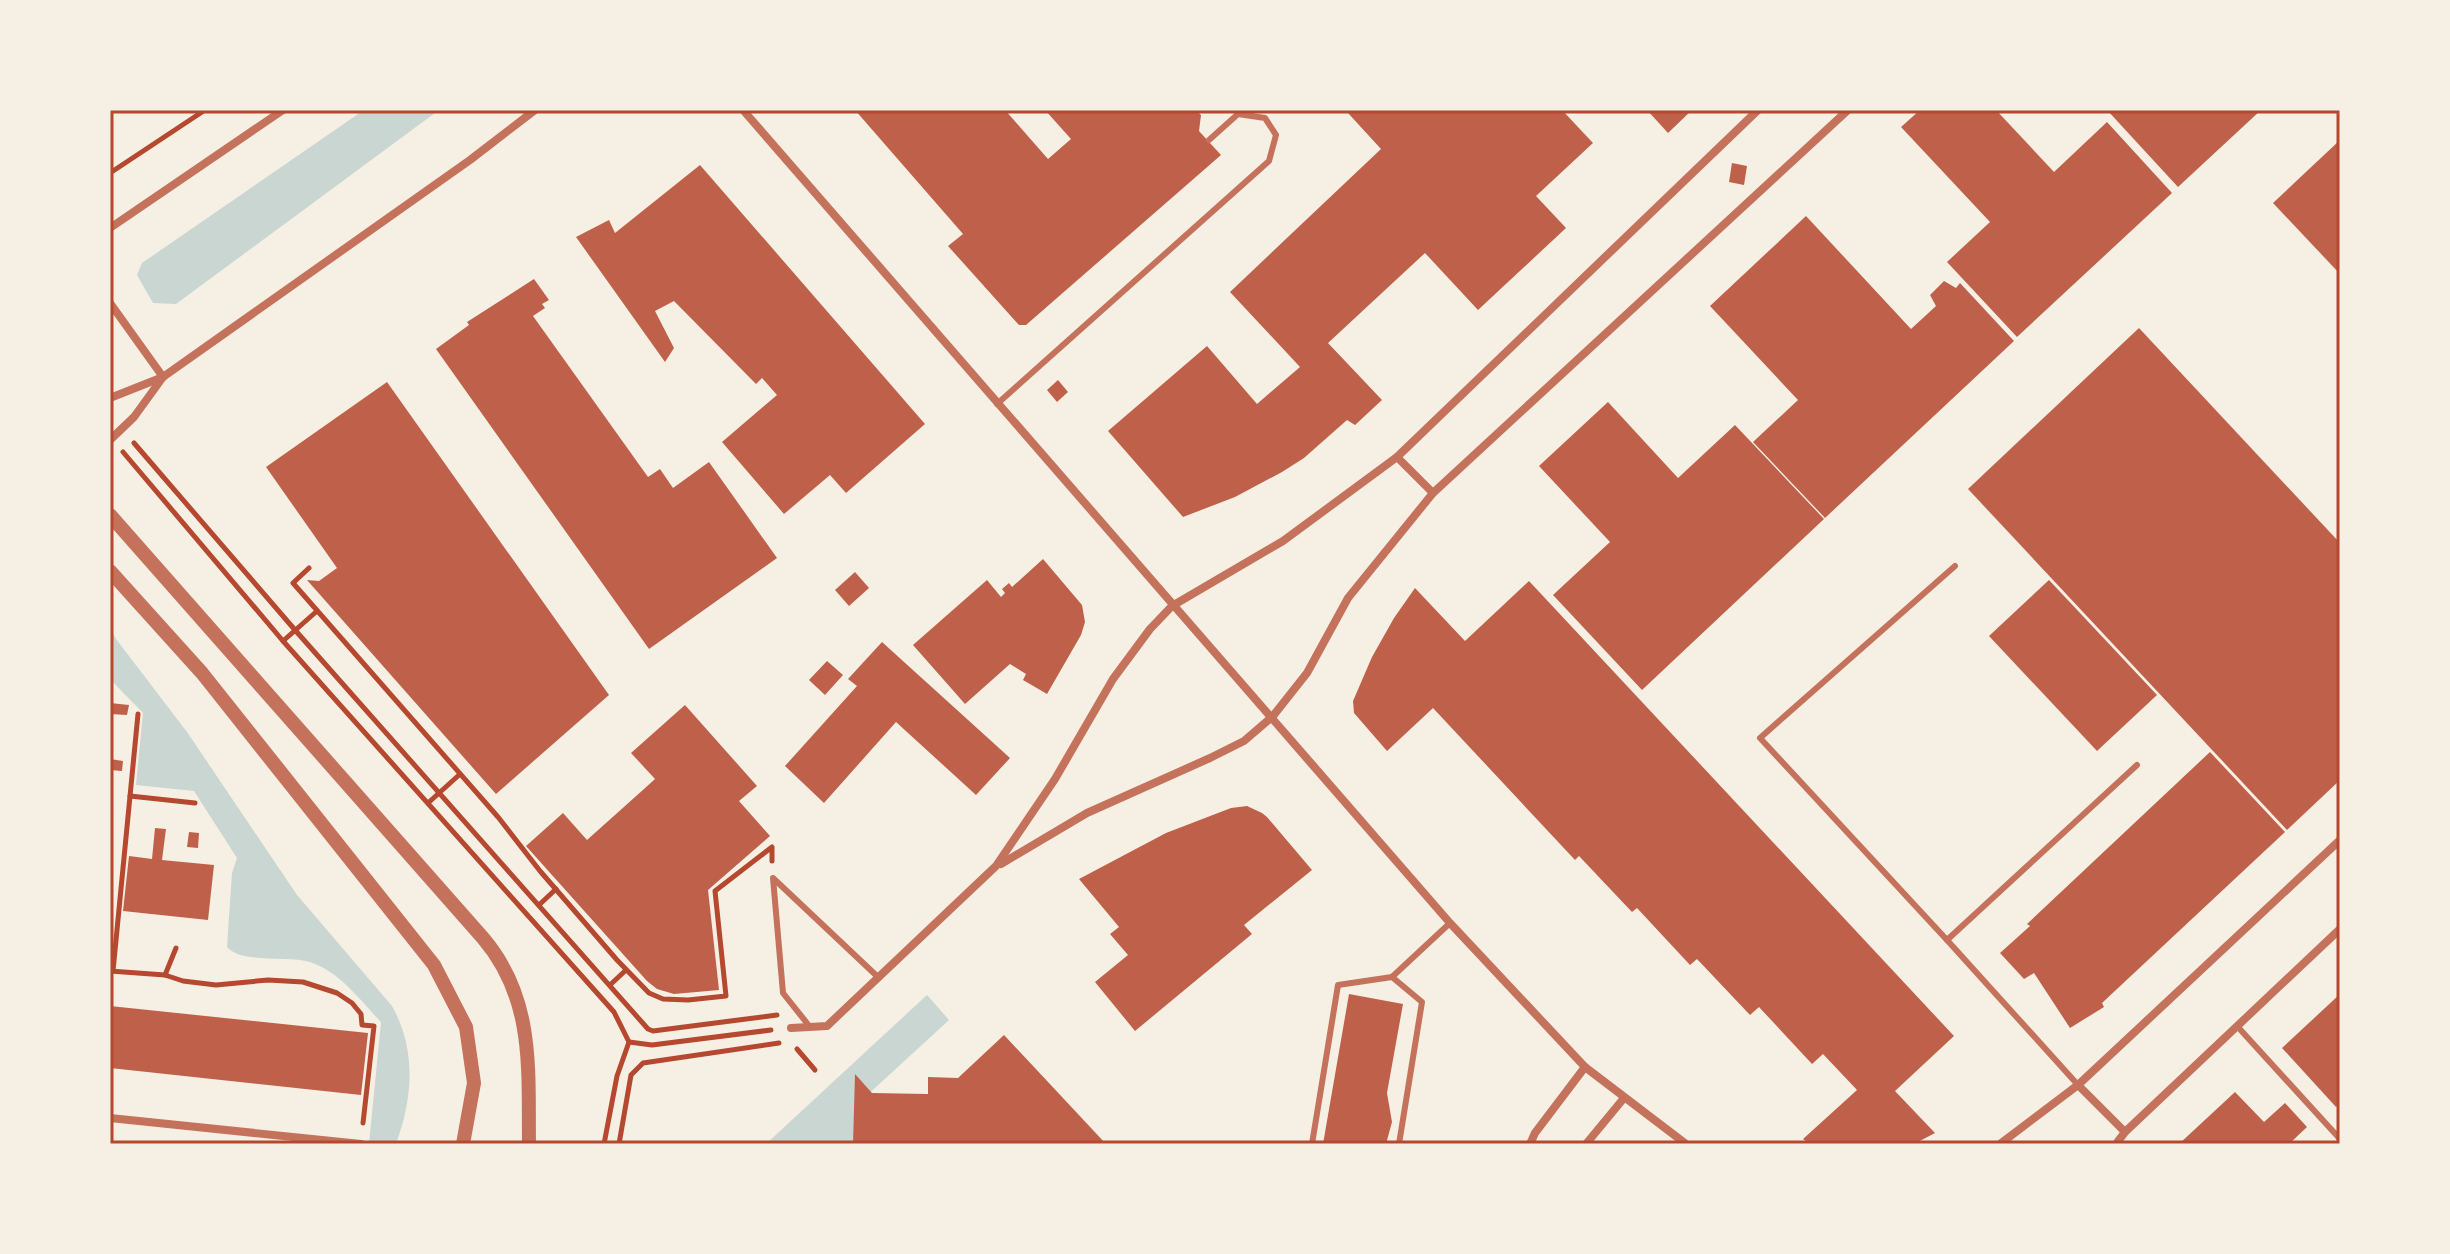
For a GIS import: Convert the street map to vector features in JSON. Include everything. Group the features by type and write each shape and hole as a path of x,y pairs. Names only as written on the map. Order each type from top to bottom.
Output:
{"street":[{"path":"110,228 283,110"},
{"path":"110,398 163,377 470,160 535,110"},
{"path":"743,110 1450,923 1585,1067 1686,1144"},
{"path":"791,1028 827,1026 996,866 1055,779 1113,679 1150,629 1172,606 1283,541 1397,457 1758,110"},
{"path":"996,866 1087,813 1244,741 1273,716 1307,673 1348,598 1433,493 1848,110"},
{"path":"110,303 163,377"},
{"path":"111,440 134,417 163,377"},
{"path":"1397,457 1433,493"},
{"path":"110,515 497,957 513,987 526,1034 529,1144"},
{"path":"110,571 202,673 434,965 466,1027 474,1083 463,1144"},
{"path":"2000,1144 2078,1085 2340,840"},
{"path":"2116,1144 2125,1132 2340,929"},
{"path":"1530,1144 1585,1067"},
{"path":"2078,1085 2125,1132"},
{"path":"1586,1144 1624,1098"},
{"path":"110,1118 361,1144"}],"lane":[{"path":"997,404 1269,161 1276,135 1265,118 1238,114 1209,140"},
{"path":"1955,566 1760,738 2078,1085"},
{"path":"1947,940 2137,765"},
{"path":"773,878 879,978"},
{"path":"773,878 783,993 810,1027"},
{"path":"1312,1144 1338,985 1392,977 1450,923"},
{"path":"1392,977 1422,1002 1399,1144"},
{"path":"2237,1026 2340,1139"}],"path":[{"path":"110,173 205,110"},
{"path":"122,429 295,630 653,1031 789,1013 791,1028 652,1045 629,1042"},
{"path":"111,440 283,641 614,1012 629,1042 617,1076 604,1144"},
{"path":"309,568 293,583 649,993 663,999 688,1000 726,996 715,891 772,847 773,878"},
{"path":"283,641 317,611"},
{"path":"138,714 111,971 165,975 202,985 268,980 303,982 337,993 352,1003 361,1014 362,1025 374,1026 361,1144"},
{"path":"428,803 459,775"},
{"path":"130,796 195,803"},
{"path":"539,905 556,889"},
{"path":"165,975 176,948"},
{"path":"610,985 626,970"},
{"path":"619,1144 631,1075 643,1063 790,1041 815,1070"}],"shaded area":[{"path":"364,110 439,110 176,304 153,303 137,275 142,263"},
{"path":"110,627 187,732 297,895 392,1006 405,1039 410,1073 406,1107 397,1141 402,1144 369,1144 381,1022 349,988 321,967 301,960 243,956 227,947 232,873 237,858 194,791 136,785 143,713 110,679"},
{"path":"927,995 949,1020 864,1098 862,1144 766,1144"}],"building":[{"path":"855,110 1005,110 1048,159 1071,139 1045,110 1196,110 1201,115 1199,131 1221,155 1026,325 1019,325 948,246 963,234"},
{"path":"1351,110 1562,110 1593,143 1536,196 1566,228 1478,310 1425,253 1328,343 1382,400 1355,425 1347,420 1304,458 1282,472 1235,497 1183,517 1108,431 1207,346 1257,404 1300,367 1230,292 1381,149 1348,113"},
{"path":"1647,110 1692,110 1668,133"},
{"path":"1920,110 1996,110 2054,172 2107,122 2172,193 2017,337 1947,262 1990,222 1901,127"},
{"path":"2107,110 2261,110 2178,187"},
{"path":"2340,140 2340,274 2273,203"},
{"path":"1732,163 1747,166 1744,185 1729,182"},
{"path":"700,165 925,424 846,493 830,475 784,514 722,442 777,395 762,378 756,384 674,301 655,311 674,348 665,362 576,237 609,220 615,233"},
{"path":"1806,216 1911,329 1936,306 1930,295 1944,281 1956,288 1960,283 2014,341 1825,518 1753,442 1798,400 1710,306"},
{"path":"534,279 549,300 542,304 545,308 533,316 648,477 660,469 673,488 709,462 777,558 649,649 436,349 469,325 467,322"},
{"path":"2139,328 2340,543 2340,780 2287,830 1968,489"},
{"path":"1058,380 1068,392 1057,402 1047,390"},
{"path":"387,382 609,695 496,794 307,580 319,581 337,568 266,467"},
{"path":"1608,402 1678,478 1735,425 1824,519 1642,690 1553,595 1610,542 1539,466"},
{"path":"1043,559 1082,605 1085,622 1081,635 1047,694 1023,680 1026,674 1010,664 965,704 913,645 987,580 1001,597 1005,593 1002,589 1009,583 1012,587"},
{"path":"855,572 869,588 849,606 835,590"},
{"path":"2049,580 2157,695 2097,751 1989,636"},
{"path":"1529,581 1954,1036 1895,1091 1935,1133 1914,1144 1810,1144 1803,1139 1857,1090 1823,1054 1812,1064 1759,1007 1750,1015 1697,959 1690,965 1637,908 1632,912 1579,856 1575,860 1433,708 1387,751 1354,713 1353,701 1372,657 1415,588 1465,641"},
{"path":"882,642 1010,758 976,795 896,722 824,803 785,766 857,686 848,679"},
{"path":"827,661 843,675 825,695 809,680"},
{"path":"110,703 129,705 127,715 110,714"},
{"path":"685,705 757,786 739,801 770,836 708,890 719,990 674,994 657,989 647,981 526,846 563,813 587,840 655,779 631,753"},
{"path":"2210,752 2285,832 2102,1003 2104,1007 2070,1028 2034,973 2024,979 2000,953"},
{"path":"110,759 123,761 122,771 110,770"},
{"path":"1247,806 1267,817 1312,870 1244,925 1252,934 1135,1031 1095,982 1128,955 1110,934 1119,927 1079,879 1166,833 1231,808"},
{"path":"155,828 166,829 162,860 214,865 208,920 123,911 129,856 152,859"},
{"path":"189,832 199,833 198,848 187,847"},
{"path":"1349,994 1403,1004 1387,1093 1392,1122 1386,1144 1323,1144"},
{"path":"2340,994 2340,1103 2336,1107 2282,1048"},
{"path":"110,1006 368,1033 361,1095 110,1068"},
{"path":"1004,1035 1106,1144 853,1144 855,1074 872,1093 928,1094 928,1077 958,1078"},
{"path":"2235,1092 2264,1122 2285,1103 2307,1127 2289,1144 2179,1144"}]}
